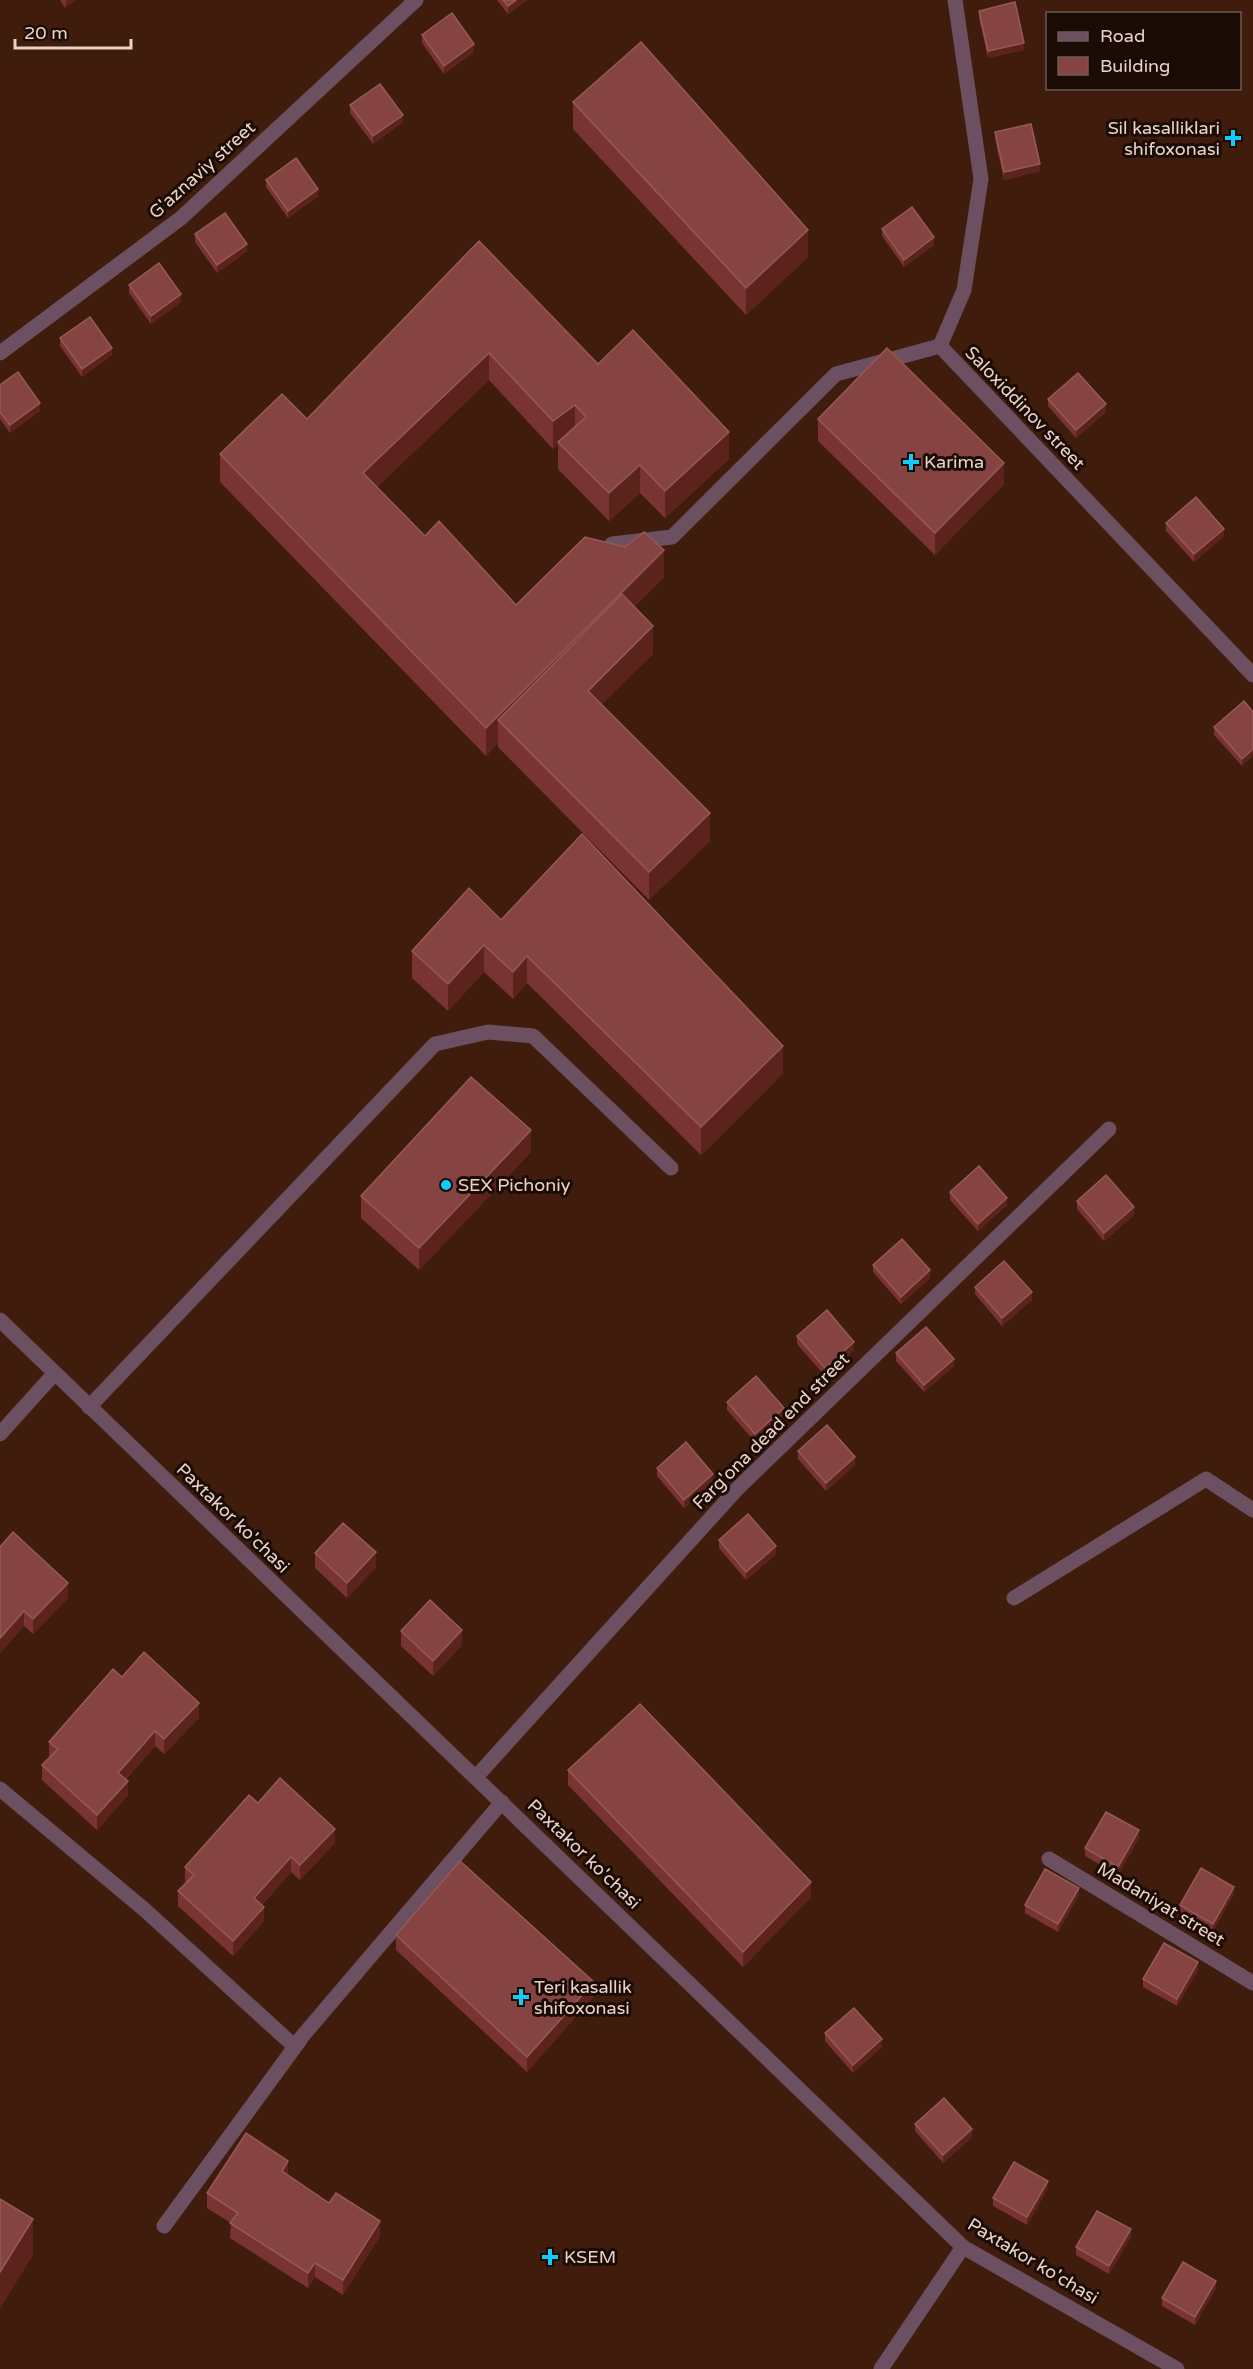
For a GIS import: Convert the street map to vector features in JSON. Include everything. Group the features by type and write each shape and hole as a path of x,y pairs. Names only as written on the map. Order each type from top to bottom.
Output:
{"street":[{"name":"G'aznaviy street","path":"0,353 181,218 416,0"},
{"name":"Saloxiddinov street","path":"956,0 981,179 964,290 940,346 1253,675"},
{"path":"612,544 672,537 836,374 940,346"},
{"path":"89,1407 435,1044 488,1032 533,1036 671,1168"},
{"name":"Farg'ona dead end street","path":"476,1777 738,1488 1109,1129"},
{"name":"Paxtakor ko'chasi","path":"0,1320 963,2247 1177,2369"},
{"path":"0,1434 54,1374"},
{"path":"1014,1598 1206,1479 1253,1510"},
{"path":"0,1788 145,1910 294,2046 302,2038"},
{"path":"164,2226 302,2038 502,1802"},
{"name":"Madaniyat street","path":"1049,1859 1253,1983"},
{"path":"881,2369 963,2247"}],"building":[{"path":"503,0 516,0 508,6"},
{"path":"1015,2 1024,43 988,51 979,11"},
{"path":"452,13 474,44 444,66 422,35"},
{"path":"641,42 808,230 746,288 573,102"},
{"path":"380,84 403,115 373,136 350,105"},
{"path":"1031,124 1040,164 1004,172 995,132"},
{"path":"296,158 318,189 288,211 266,180"},
{"path":"912,207 934,237 904,260 882,229"},
{"path":"225,213 247,244 217,265 195,234"},
{"path":"479,241 598,364 633,330 729,432 665,491 640,465 609,493 558,442 586,417 575,405 553,421 489,353 363,473 425,536 439,521 516,605 585,537 625,547 644,532 664,550 486,728 220,454 282,394 307,419"},
{"path":"159,263 181,294 151,316 129,285"},
{"path":"90,317 112,348 82,369 60,338"},
{"name":"Karima","path":"887,348 1004,463 935,533 818,419"},
{"path":"18,372 40,403 10,425 0,412 0,385"},
{"path":"1078,373 1106,404 1076,430 1048,399"},
{"path":"1196,497 1224,529 1194,554 1166,523"},
{"path":"622,594 653,626 588,691 710,813 649,872 498,720"},
{"path":"1244,701 1253,712 1253,749 1242,759 1214,727"},
{"path":"582,834 783,1046 701,1127 527,956 513,972 484,945 448,984 412,951 469,888 501,920"},
{"name":"SEX Pichoniy","path":"471,1077 531,1130 419,1248 361,1196"},
{"path":"979,1166 1007,1198 978,1224 950,1192"},
{"path":"1106,1175 1134,1207 1104,1233 1077,1201"},
{"path":"902,1239 930,1270 901,1297 873,1265"},
{"path":"1004,1261 1032,1292 1002,1318 975,1287"},
{"path":"827,1310 854,1342 825,1368 797,1336"},
{"path":"926,1327 954,1359 924,1385 896,1353"},
{"path":"756,1376 784,1408 755,1434 727,1402"},
{"path":"827,1425 855,1457 826,1483 798,1451"},
{"path":"686,1442 713,1474 684,1500 657,1468"},
{"path":"748,1514 776,1546 746,1572 719,1540"},
{"path":"343,1523 376,1552 347,1583 315,1553"},
{"path":"13,1532 68,1583 33,1619 24,1611 0,1638 0,1547"},
{"path":"430,1600 462,1630 433,1661 401,1631"},
{"path":"144,1652 199,1703 164,1739 155,1731 118,1773 128,1781 97,1815 42,1765 58,1749 49,1742 113,1669 122,1677"},
{"path":"640,1704 811,1882 743,1952 568,1770"},
{"path":"280,1778 335,1829 300,1865 291,1857 254,1898 264,1907 233,1941 178,1891 194,1875 185,1867 249,1795 258,1803"},
{"path":"1106,1812 1139,1830 1118,1867 1085,1848"},
{"path":"460,1861 594,1982 527,2057 396,1935"},
{"path":"1201,1868 1234,1887 1213,1924 1180,1905"},
{"path":"1045,1869 1079,1888 1058,1924 1025,1905"},
{"path":"1164,1943 1198,1962 1177,1999 1143,1979"},
{"path":"854,2008 882,2039 853,2065 825,2033"},
{"path":"944,2098 972,2129 943,2155 915,2124"},
{"path":"246,2133 288,2161 282,2171 329,2203 336,2193 380,2221 343,2280 315,2263 308,2273 230,2223 238,2213 207,2193"},
{"path":"1014,2162 1048,2181 1027,2217 993,2198"},
{"path":"0,2199 33,2219 0,2272"},
{"path":"1097,2211 1131,2229 1109,2266 1076,2247"},
{"path":"1183,2262 1216,2281 1195,2317 1162,2298"}],"place":[{"name":"Sil kasalliklari shifoxonasi","path":"1233,138"},
{"name":"Karima","path":"911,462"},
{"name":"SEX Pichoniy","path":"446,1185"},
{"name":"Teri kasallik shifoxonasi","path":"521,1997"},
{"name":"KSEM","path":"550,2257"}]}
